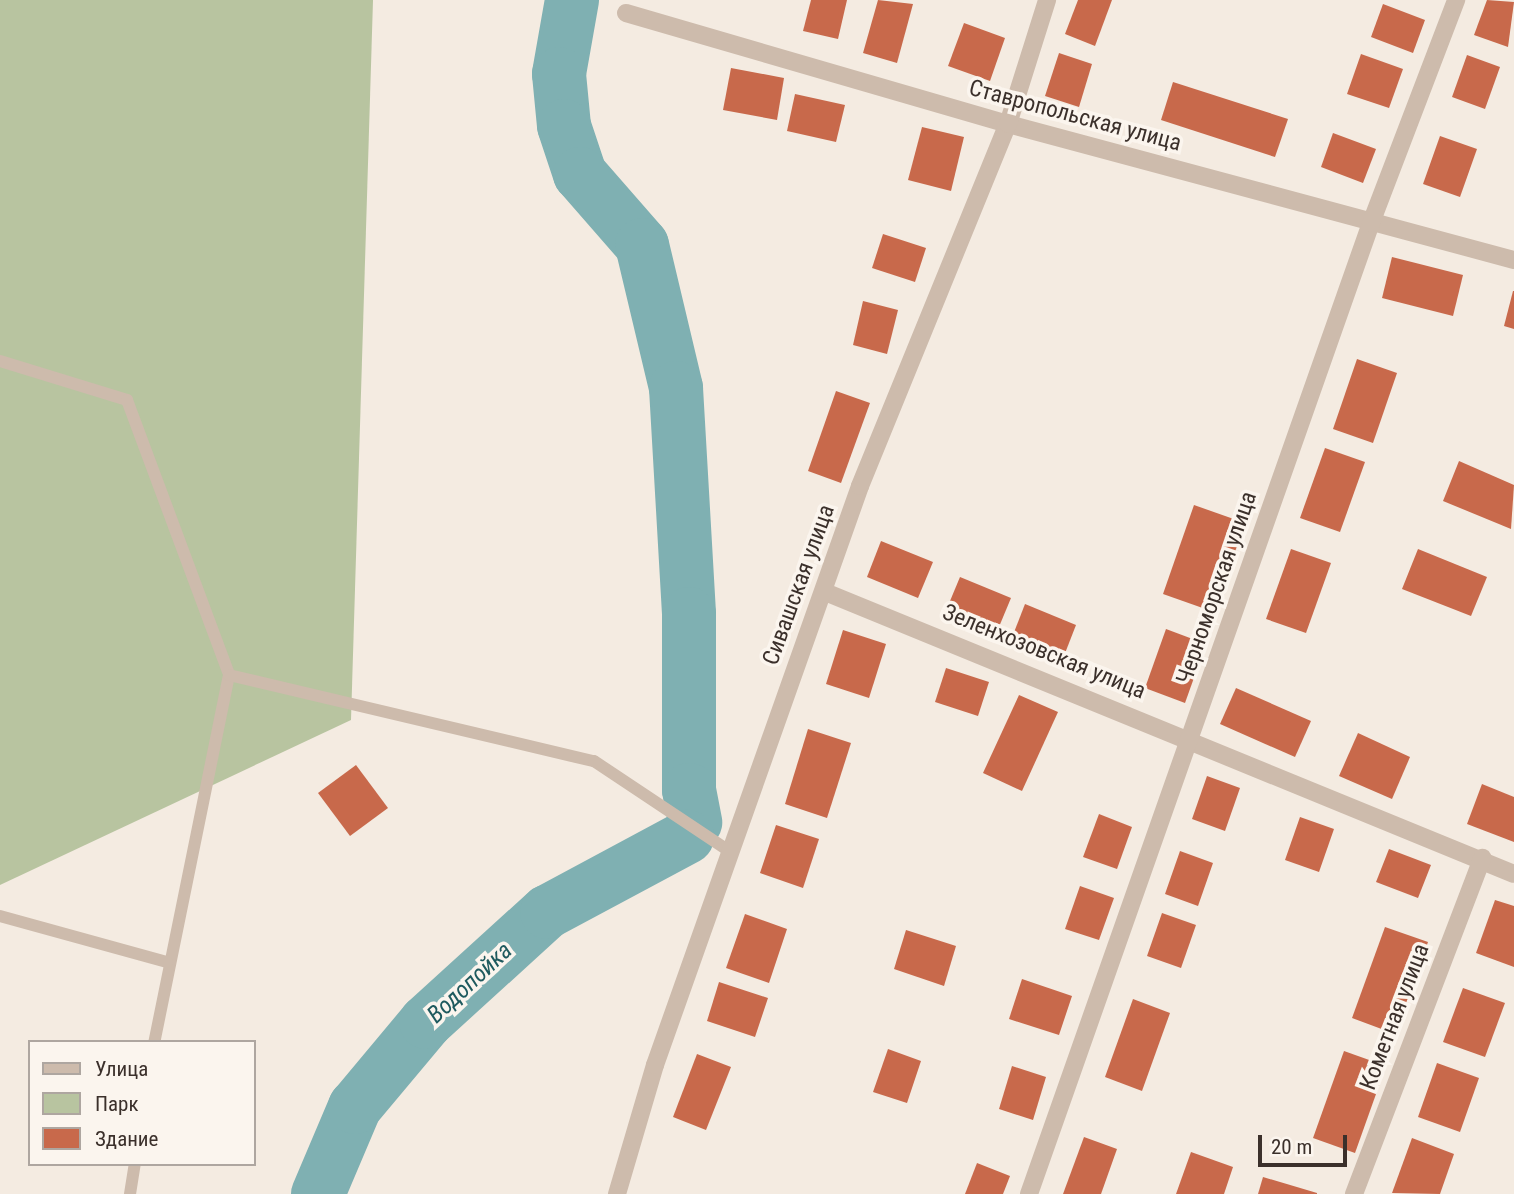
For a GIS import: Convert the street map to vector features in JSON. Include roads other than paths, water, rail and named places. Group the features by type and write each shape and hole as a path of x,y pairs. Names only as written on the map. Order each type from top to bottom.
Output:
{"street":[{"name":"Сивашская улица","path":"617,1194 654,1065 825,592 860,486 1008,124 1047,0"},
{"name":"Черноморская улица","path":"1029,1194 1371,223 1456,0"},
{"name":"Ставропольская улица","path":"626,13 1008,124 1514,260"},
{"name":"Зеленхозовская улица","path":"825,592 1191,737 1482,858 1514,874"},
{"name":"Кометная улица","path":"1354,1194 1482,858"}],"lane":[{"path":"0,361 127,400 229,675 167,962 154,1040"},
{"path":"229,675 594,761 732,853"},
{"path":"0,916 167,962"},
{"path":"130,1194 135,1166"}],"waterway":[{"path":"572,0 559,74 564,126 580,174 642,245 676,388 689,614 689,790 695,822"},
{"name":"Водопойка","path":"318,1194 355,1107 426,1022 547,912 687,837"}]}
